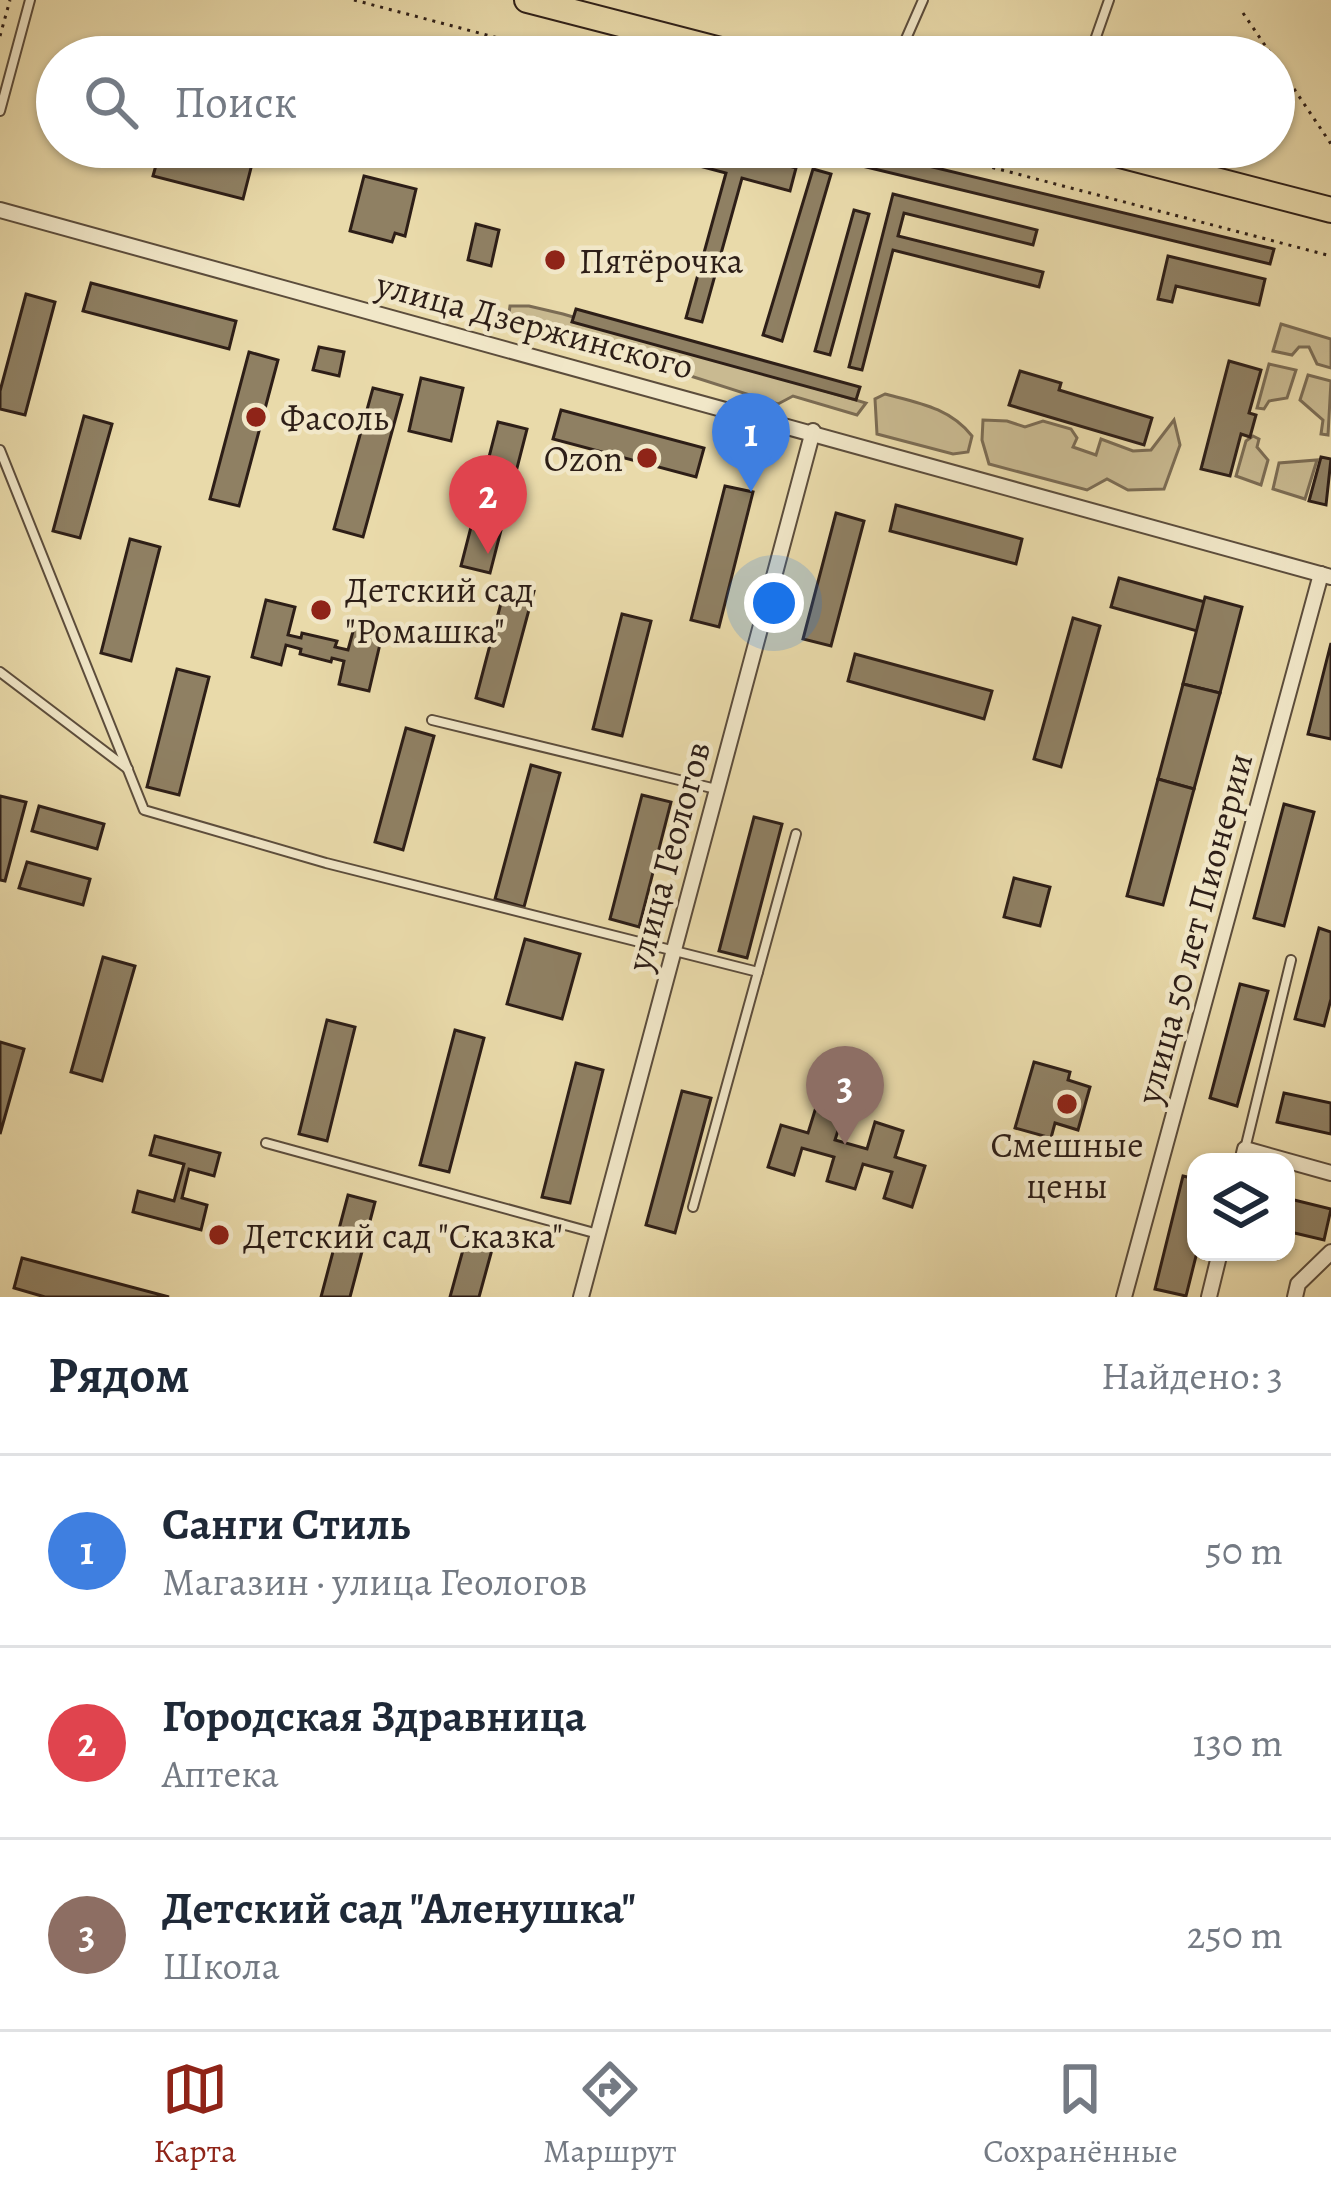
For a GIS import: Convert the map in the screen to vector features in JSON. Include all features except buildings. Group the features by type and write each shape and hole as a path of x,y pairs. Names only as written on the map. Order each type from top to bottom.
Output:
{"highway":[{"path":"527,0 559,3 674,36"},
{"path":"1170,168 1331,210"}],"street":[{"name":"улица Дзержинского","path":"0,210 1326,576"},
{"name":"улица Геологов","path":"581,1297 813,431"},
{"name":"улица 50 лет Пионерии","path":"1124,1297 1326,576"},
{"path":"1295,1166 1331,1173"},
{"path":"1295,1297 1298,1284 1331,1252"},
{"path":"1209,1297 1218,1261"}],"lane":[{"path":"0,111 30,0"},
{"path":"907,36 923,0"},
{"path":"1097,36 1109,0"},
{"path":"0,449 144,810 326,863 758,972"},
{"path":"0,672 131,772"},
{"path":"432,720 717,789"},
{"path":"692,1207 796,835"},
{"path":"1245,1153 1292,960"},
{"path":"266,1143 598,1234"}],"path":[{"path":"0,36 10,0"},
{"path":"354,0 490,36"},
{"path":"1244,14 1258,36"},
{"path":"1295,91 1331,144"},
{"path":"994,168 1331,256"}],"shaded area":[{"path":"510,306 563,314 866,403 857,415 793,396 778,404 675,371 673,359 625,349 625,354 612,359 578,352 567,334 508,321"},
{"path":"1281,324 1331,339 1331,368 1317,364 1309,347 1299,347 1292,355 1273,351"},
{"path":"1269,364 1296,370 1287,398 1257,408"},
{"path":"1308,375 1331,381 1328,435 1321,434 1323,420 1300,400"},
{"path":"885,394 954,419 972,436 968,452 953,454 877,434 875,399"},
{"path":"983,420 1025,427 1043,421 1071,429 1077,438 1073,447 1096,455 1101,439 1133,451 1151,450 1174,420 1180,445 1164,489 1128,490 1107,479 1087,490 989,464 982,440"},
{"path":"1253,436 1268,460 1261,485 1236,476 1246,441"},
{"path":"1317,460 1305,499 1273,489 1279,463"}],"place":[{"name":"Пятёрочка","path":"555,260"},
{"name":"Фасоль","path":"256,417"},
{"name":"Ozon","path":"647,458"},
{"name":"Санги Стиль","path":"751,492"},
{"name":"Городская Здравница","path":"488,554"},
{"name":"Детский сад \"Ромашка\"","path":"321,610"},
{"name":"Смешные цены","path":"1067,1104"},
{"name":"Детский сад \"Аленушка\"","path":"845,1145"},
{"name":"Детский сад \"Сказка\"","path":"219,1235"}]}
